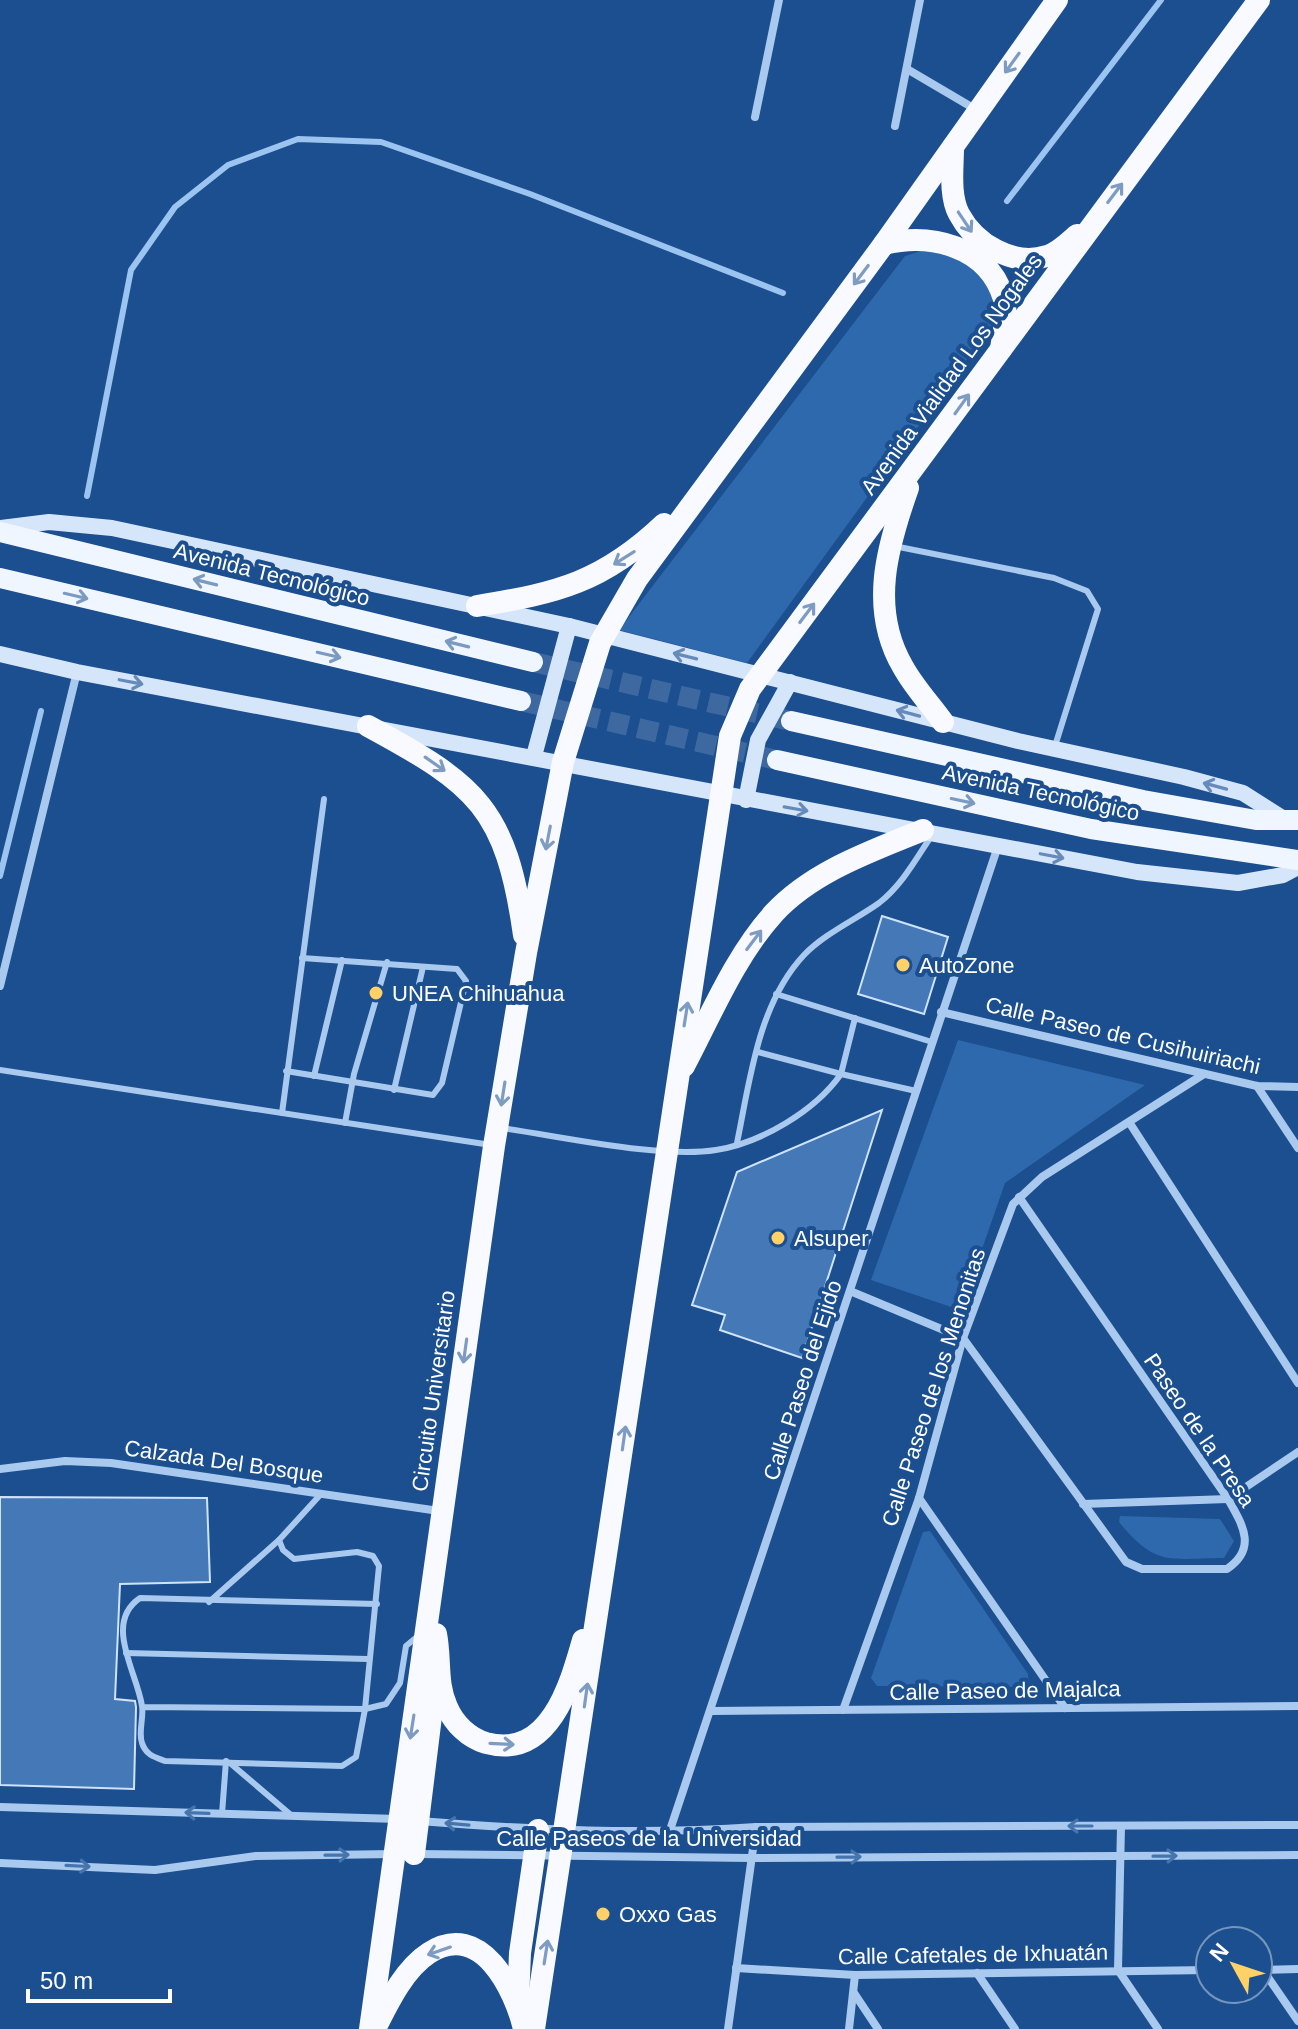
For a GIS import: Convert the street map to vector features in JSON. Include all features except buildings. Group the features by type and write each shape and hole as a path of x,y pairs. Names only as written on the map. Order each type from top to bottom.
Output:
{"highway":[{"name":"Avenida Vialidad Los Nogales","path":"719,795 730,736 750,689 1042,298 1093,222 1259,0"},
{"path":"563,762 603,634 637,579 884,244 1050,5"},
{"path":"953,147 953,195 958,213 974,234 1002,253 1027,260 1049,256 1093,222"},
{"path":"884,244 910,238 932,239 951,243 980,264 992,277 1004,299 1001,351"},
{"path":"914,469 890,545 882,611 901,665 943,722"},
{"path":"477,606 550,594 592,578 632,555 703,488"},
{"path":"368,726 429,759 467,788 491,819 510,862 526,953"},
{"name":"Circuito Universitario","path":"372,2029 408,1820 442,1511 496,1137 526,953 563,762"},
{"path":"534,2029 566,1832 719,795"},
{"path":"676,1081 747,948 775,912 809,884 850,860 928,831"},
{"path":"429,1624 437,1637 438,1666 446,1705 468,1735 497,1746 524,1743 549,1722 568,1686 605,1568"},
{"path":"408,1820 438,1666"},
{"path":"518,2003 532,1856 538,1830"},
{"path":"372,2029 411,1970 441,1947 457,1946 481,1952 505,1978 518,2003 524,2029"}],"main road":[{"path":"0,530 49,522 112,528 569,626 943,722 1243,793 1291,820"},
{"name":"Avenida Tecnológico","path":"0,530 533,662"},
{"path":"0,578 521,701"},
{"path":"534,756 569,626"},
{"path":"0,654 77,672 1137,872 1238,883 1283,875 1298,867"},
{"path":"746,800 758,740 790,682"},
{"name":"Avenida Tecnológico","path":"791,721 1143,800 1256,820 1291,820"},
{"name":"Avenida Tecnológico","path":"777,760 1091,829 1298,860"}],"street":[{"path":"755,117 779,0"},
{"path":"895,126 920,0"},
{"path":"907,69 978,111"},
{"path":"0,986 77,672"},
{"name":"Calle Paseo del Ejido","path":"669,1833 998,846"},
{"name":"Calle Paseo de Cusihuiriachi","path":"941,1012 1257,1086 1298,1087"},
{"name":"Calle Paseo de los Menonitas","path":"843,1710 919,1498 963,1338 1005,1222 1019,1197 1042,1177 1204,1074"},
{"path":"1257,1086 1298,1148"},
{"path":"1129,1122 1298,1383"},
{"name":"Paseo de la Presa","path":"963,1338 1126,1562 1142,1569 1227,1569 1237,1563 1247,1541 1246,1532 1228,1499 1019,1197"},
{"path":"850,1291 963,1338"},
{"path":"1083,1504 1228,1499 1298,1452"},
{"name":"Calzada Del Bosque","path":"0,1469 65,1461 111,1463 442,1511"},
{"path":"919,1498 1065,1708"},
{"name":"Calle Paseo de Majalca","path":"712,1711 1298,1706"},
{"name":"Calle Paseos de la Universidad","path":"0,1807 408,1820 566,1832 669,1833 756,1827 1298,1825"},
{"path":"1121,1826 1118,1970 1158,2029"},
{"path":"728,2029 756,1827"},
{"name":"Calle Paseos de la Universidad","path":"0,1863 155,1870 256,1856 403,1854 751,1858 1298,1855"},
{"name":"Calle Cafetales de Ixhuatán","path":"736,1968 855,1975 1194,1970"},
{"path":"1274,1970 1298,1969"},
{"path":"977,1973 1015,2029"},
{"path":"849,2029 855,1975"},
{"path":"1274,1989 1298,2021"},
{"path":"854,1993 878,2029"}],"lane":[{"path":"890,545 1054,578 1092,596 1098,609 1055,748"},
{"path":"282,1113 324,799"},
{"path":"737,1143 758,1052 776,994 806,953 882,901 898,885 928,831"},
{"path":"286,1071 428,1096 439,1090 464,975 457,969 302,958"},
{"path":"314,1076 342,960"},
{"path":"345,1123 352,1083 387,962"},
{"path":"394,1090 423,967"},
{"path":"776,994 932,1042"},
{"path":"0,1070 345,1123 666,1150 719,1150 796,1116 820,1099 841,1074 855,1018"},
{"path":"758,1052 916,1091"},
{"path":"209,1602 279,1540 321,1494"},
{"path":"279,1540 283,1550 294,1559 357,1552 373,1556 379,1566 377,1604 368,1659 365,1709 356,1757 342,1766 165,1761 149,1755 140,1740 143,1707 126,1653 123,1621 127,1607 140,1598 377,1604"},
{"path":"143,1707 365,1709 386,1704 400,1683 406,1646 429,1624"},
{"path":"126,1653 368,1659"},
{"path":"222,1814 226,1761"},
{"path":"226,1761 243,1771 291,1816"}],"shaded area":[{"path":"931,248 949,254 983,276 995,300 992,325 747,663 619,630 905,256"},
{"path":"958,1040 1145,1085 1005,1183 963,1304 957,1309 871,1280"},
{"path":"1120,1516 1220,1519 1234,1541 1224,1558 1165,1557 1154,1554 1132,1537 1119,1522"},
{"path":"930,1531 1028,1674 1029,1687 877,1686 871,1678 923,1532"}],"waterway":[{"path":"1007,201 1161,0"},
{"path":"87,496 131,270 175,207 228,165 298,139 381,142 530,194 783,293"},
{"path":"0,876 41,711"}],"tunnel":[{"path":"533,662 791,721"},
{"path":"521,701 777,760"}],"place":[{"name":"AutoZone","path":"903,965"},
{"name":"UNEA Chihuahua","path":"376,993"},
{"name":"Alsuper","path":"778,1238"},
{"name":"Oxxo Gas","path":"603,1914"}]}
